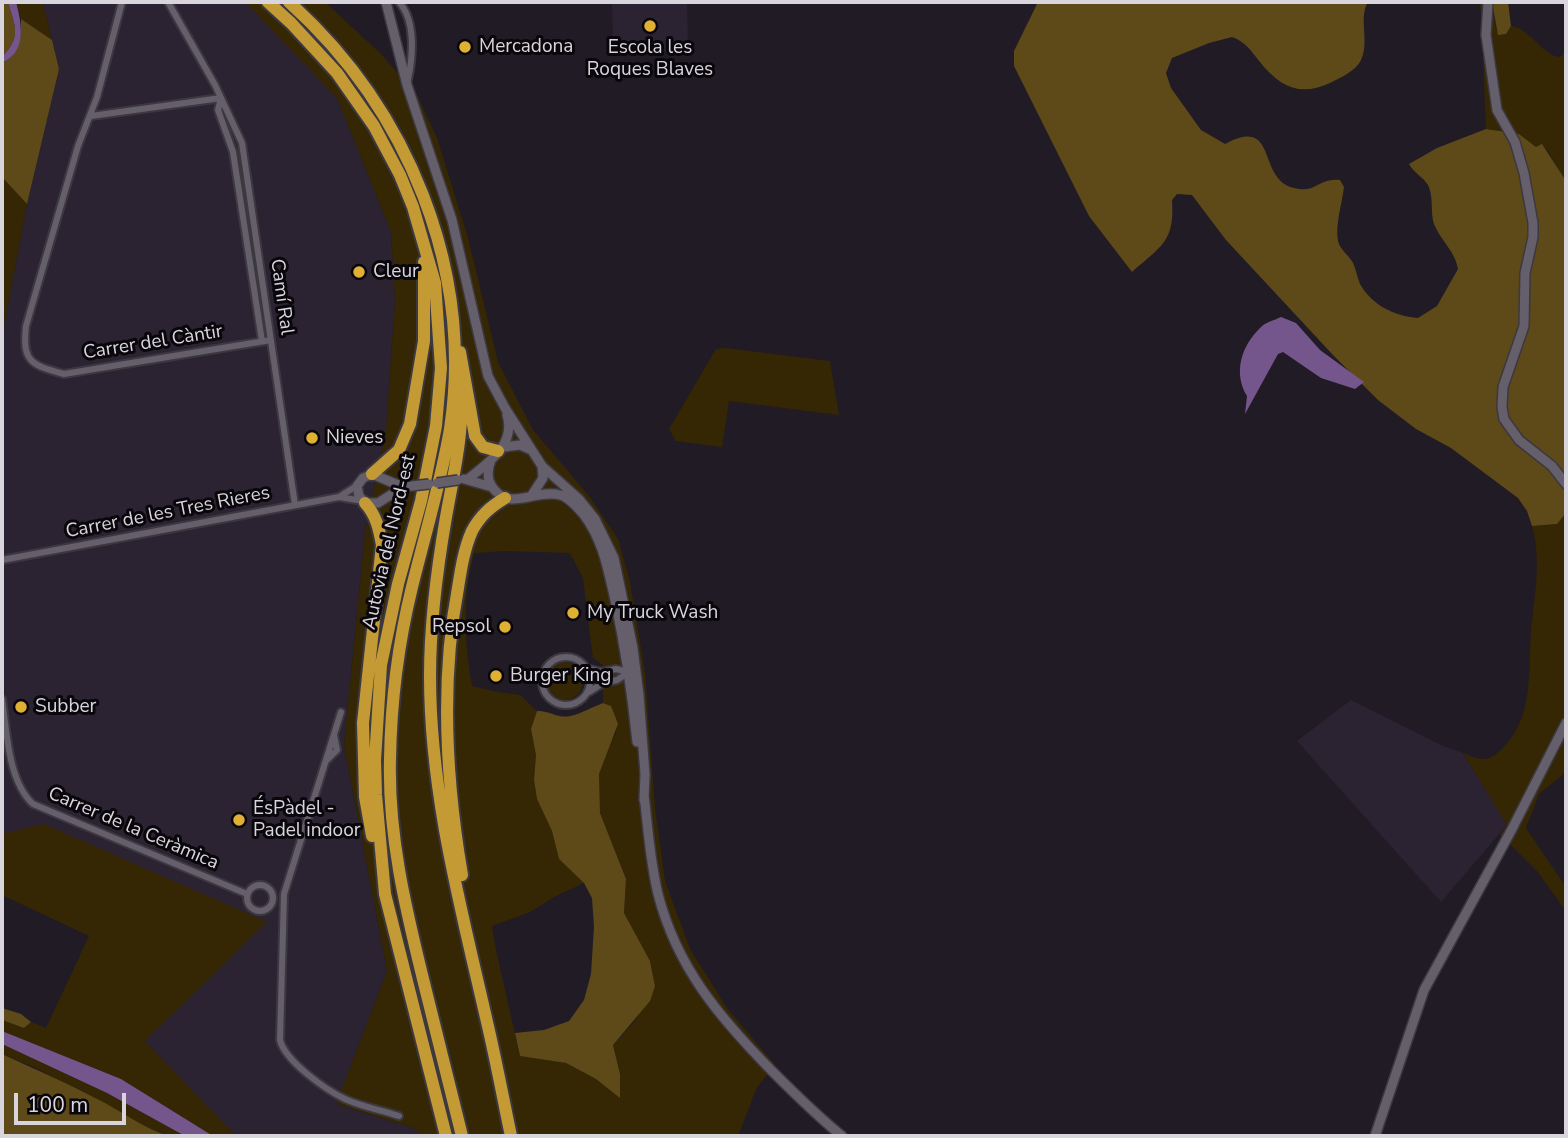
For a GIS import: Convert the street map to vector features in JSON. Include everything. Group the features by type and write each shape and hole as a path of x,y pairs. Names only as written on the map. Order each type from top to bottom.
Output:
{"highway":[{"name":"Autovia del Nord-est","path":"268,2 337,73 374,125 415,213 435,283 440,341 440,394 421,501 398,583 381,666 376,729 376,795 385,894 446,1136"},
{"name":"Autovia del Nord-est","path":"289,2 328,40 365,85 407,158 435,227 449,283 456,341 450,430 435,503 412,587 394,676 390,804 399,872 462,1136"},
{"path":"378,477 399,450 410,424 424,341 423,266 426,255"},
{"path":"456,341 463,358 475,436 484,447 498,452"},
{"path":"456,362 461,399 460,431 432,632 432,732 438,789 450,855 487,1020"},
{"path":"505,498 482,515 473,530 463,559 453,625 448,704 451,793 458,856 511,1136"},
{"path":"364,502 374,514 382,545 363,723 365,797 385,894"}],"main road":[{"path":"386,2 407,85 452,220 488,376 542,466 588,509 614,558 635,694 649,850 659,896 676,945 697,985 722,1019 842,1136"},
{"path":"1488,2 1486,35 1492,61 1497,110 1515,142 1533,223 1533,237 1525,273 1524,326 1503,387 1502,407 1510,428 1519,440 1552,466 1566,484"},
{"path":"492,487 488,477 510,431 505,408"},
{"path":"463,480 498,452 520,445 533,451"},
{"path":"532,495 543,478 542,466"},
{"path":"378,477 386,490 383,499"},
{"path":"403,487 378,477 363,478 358,485 358,493 364,502 375,504 403,487 463,480 492,487 505,498 522,499 532,495 550,494 565,497 577,507 595,533 610,576 629,651 629,672 635,694"},
{"path":"1375,1136 1424,990 1566,723"}],"street":[{"path":"122,2 91,116 221,98"},
{"name":"Camí Ral","path":"168,2 221,98 244,152 295,505"},
{"path":"399,2 407,10 413,55 407,85"},
{"name":"Camí Ral","path":"221,98 218,110 233,152 261,341"},
{"name":"Carrer del Càntir","path":"91,116 78,146 26,326 24,346 29,360 41,368 64,374 271,340"},
{"name":"Carrer de les Tres Rieres","path":"340,497 358,485"},
{"name":"Carrer de les Tres Rieres","path":"2,560 340,497 364,502"},
{"path":"616,669 629,651"},
{"path":"587,693 590,680 586,668 578,659 563,656 549,662 541,678 544,693 555,703 569,705 603,683 617,680 629,672"},
{"path":"586,668 629,672"},
{"path":"617,680 635,694"},
{"name":"Carrer de la Ceràmica","path":"2,699 15,775 23,795 33,804 247,894"},
{"path":"341,712 283,902 279,1026 282,1048 300,1066 346,1099 399,1116"},
{"path":"256,885 265,885 272,891 274,901 266,910 257,911 250,907 247,894 256,885"}],"shaded area":[{"path":"2,2 8,2 15,37 2,57"},
{"path":"8,2 16,2 21,37 16,52 2,63 2,57 15,37"},
{"path":"16,2 43,2 52,40 21,19"},
{"path":"43,2 247,2 337,98 391,232 395,300 386,431 365,532 344,745 387,971 336,1104 416,1129 421,1136 236,1136 145,1041 266,923 44,825 2,834 2,337 27,204 59,69"},
{"path":"245,2 325,2 381,54 418,97 437,138 468,238 498,362 533,430 589,496 618,539 630,582 645,673 655,808 665,881 690,949 727,1008 775,1065 757,1087 738,1136 421,1136 416,1129 336,1104 387,971 344,745 365,532 386,431 395,300 391,232 337,98","holes":["474,553 570,553 583,578 593,658 603,665 603,703 611,706 616,733 604,756 599,774 600,813 626,879 624,913 650,961 655,986 635,1021 613,1045 620,1074 620,1097 596,1079 566,1063 520,1056 492,926 530,912 584,883 559,859 552,831 537,799 534,780 536,755 531,729 537,711 520,695 472,686 466,620 470,571"]},
{"name":"Escola les Roques Blaves","path":"612,2 687,2 688,50 613,55"},
{"path":"1038,2 1368,2 1364,15 1361,60 1347,74 1319,87 1300,89 1283,83 1268,71 1245,44 1232,37 1172,58 1166,73 1171,88 1201,130 1225,144 1242,137 1253,137 1261,143 1282,182 1294,188 1308,189 1327,181 1340,180 1344,187 1337,228 1339,244 1353,263 1360,284 1371,298 1400,315 1418,318 1437,306 1458,269 1454,257 1434,224 1428,185 1409,164 1437,148 1486,129 1519,134 1536,147 1542,144 1566,181 1566,513 1557,524 1532,526 1527,511 1518,498 1451,448 1416,429 1378,400 1226,240 1192,195 1177,194 1172,200 1171,225 1164,242 1132,272 1089,216 1014,66 1014,51"},
{"path":"1479,2 1492,2 1496,28 1506,34 1511,26 1519,28 1552,55 1559,57 1566,53 1566,176 1563,177 1547,149 1536,147 1519,134 1486,129"},
{"path":"1492,2 1508,2 1511,26 1506,34 1498,35"},
{"path":"21,19 52,40 59,69 27,204 2,177 2,63 16,51"},
{"path":"2,177 27,204 2,337"},
{"path":"1281,317 1296,323 1320,350 1364,382 1355,389 1321,378 1283,352 1278,354 1245,414 1247,396 1240,378 1244,351 1261,327"},
{"path":"716,349 830,361 839,415 729,401 722,447 676,441 669,429"},
{"path":"1566,513 1566,772 1539,794 1526,828 1566,887 1566,911 1537,871 1500,834 1507,825 1463,753 1479,759 1491,757 1502,749 1520,723 1529,679 1536,579 1532,526 1557,524"},
{"path":"564,662 577,668 583,681 577,694 564,700 551,694 545,681 551,668"},
{"path":"1351,700 1443,746 1463,753 1507,825 1441,902 1297,741"},
{"path":"603,703 611,706 618,724 599,774 600,813 626,879 624,913 650,961 655,986 650,1001 613,1045 620,1074 620,1098 596,1079 566,1063 520,1056 515,1033 544,1030 569,1021 584,1000 591,974 594,927 592,898 584,883 559,859 552,831 537,799 534,780 536,755 531,729 537,711 566,717"},
{"path":"44,824 267,922 145,1041 236,1136 213,1136 121,1079 2,1031 2,1020 24,1028 31,1022 46,1028 89,936 2,895 2,834"},
{"path":"2,1008 21,1014 31,1022 24,1028 2,1020"},
{"path":"2,1031 121,1079 213,1136 185,1136 107,1093 2,1044"},
{"path":"2,1044 107,1093 185,1136 168,1136 149,1129 36,1068 2,1054"},
{"path":"2,1054 79,1090 168,1136 2,1136"}],"place":[{"name":"Escola les Roques Blaves","path":"650,26"},
{"name":"Mercadona","path":"465,47"},
{"name":"Cleur","path":"359,272"},
{"name":"Nieves","path":"312,438"},
{"name":"My Truck Wash","path":"573,613"},
{"name":"Repsol","path":"505,627"},
{"name":"Burger King","path":"496,676"},
{"name":"Subber","path":"21,707"},
{"name":"ÉsPàdel - Padel indoor","path":"239,820"}]}
